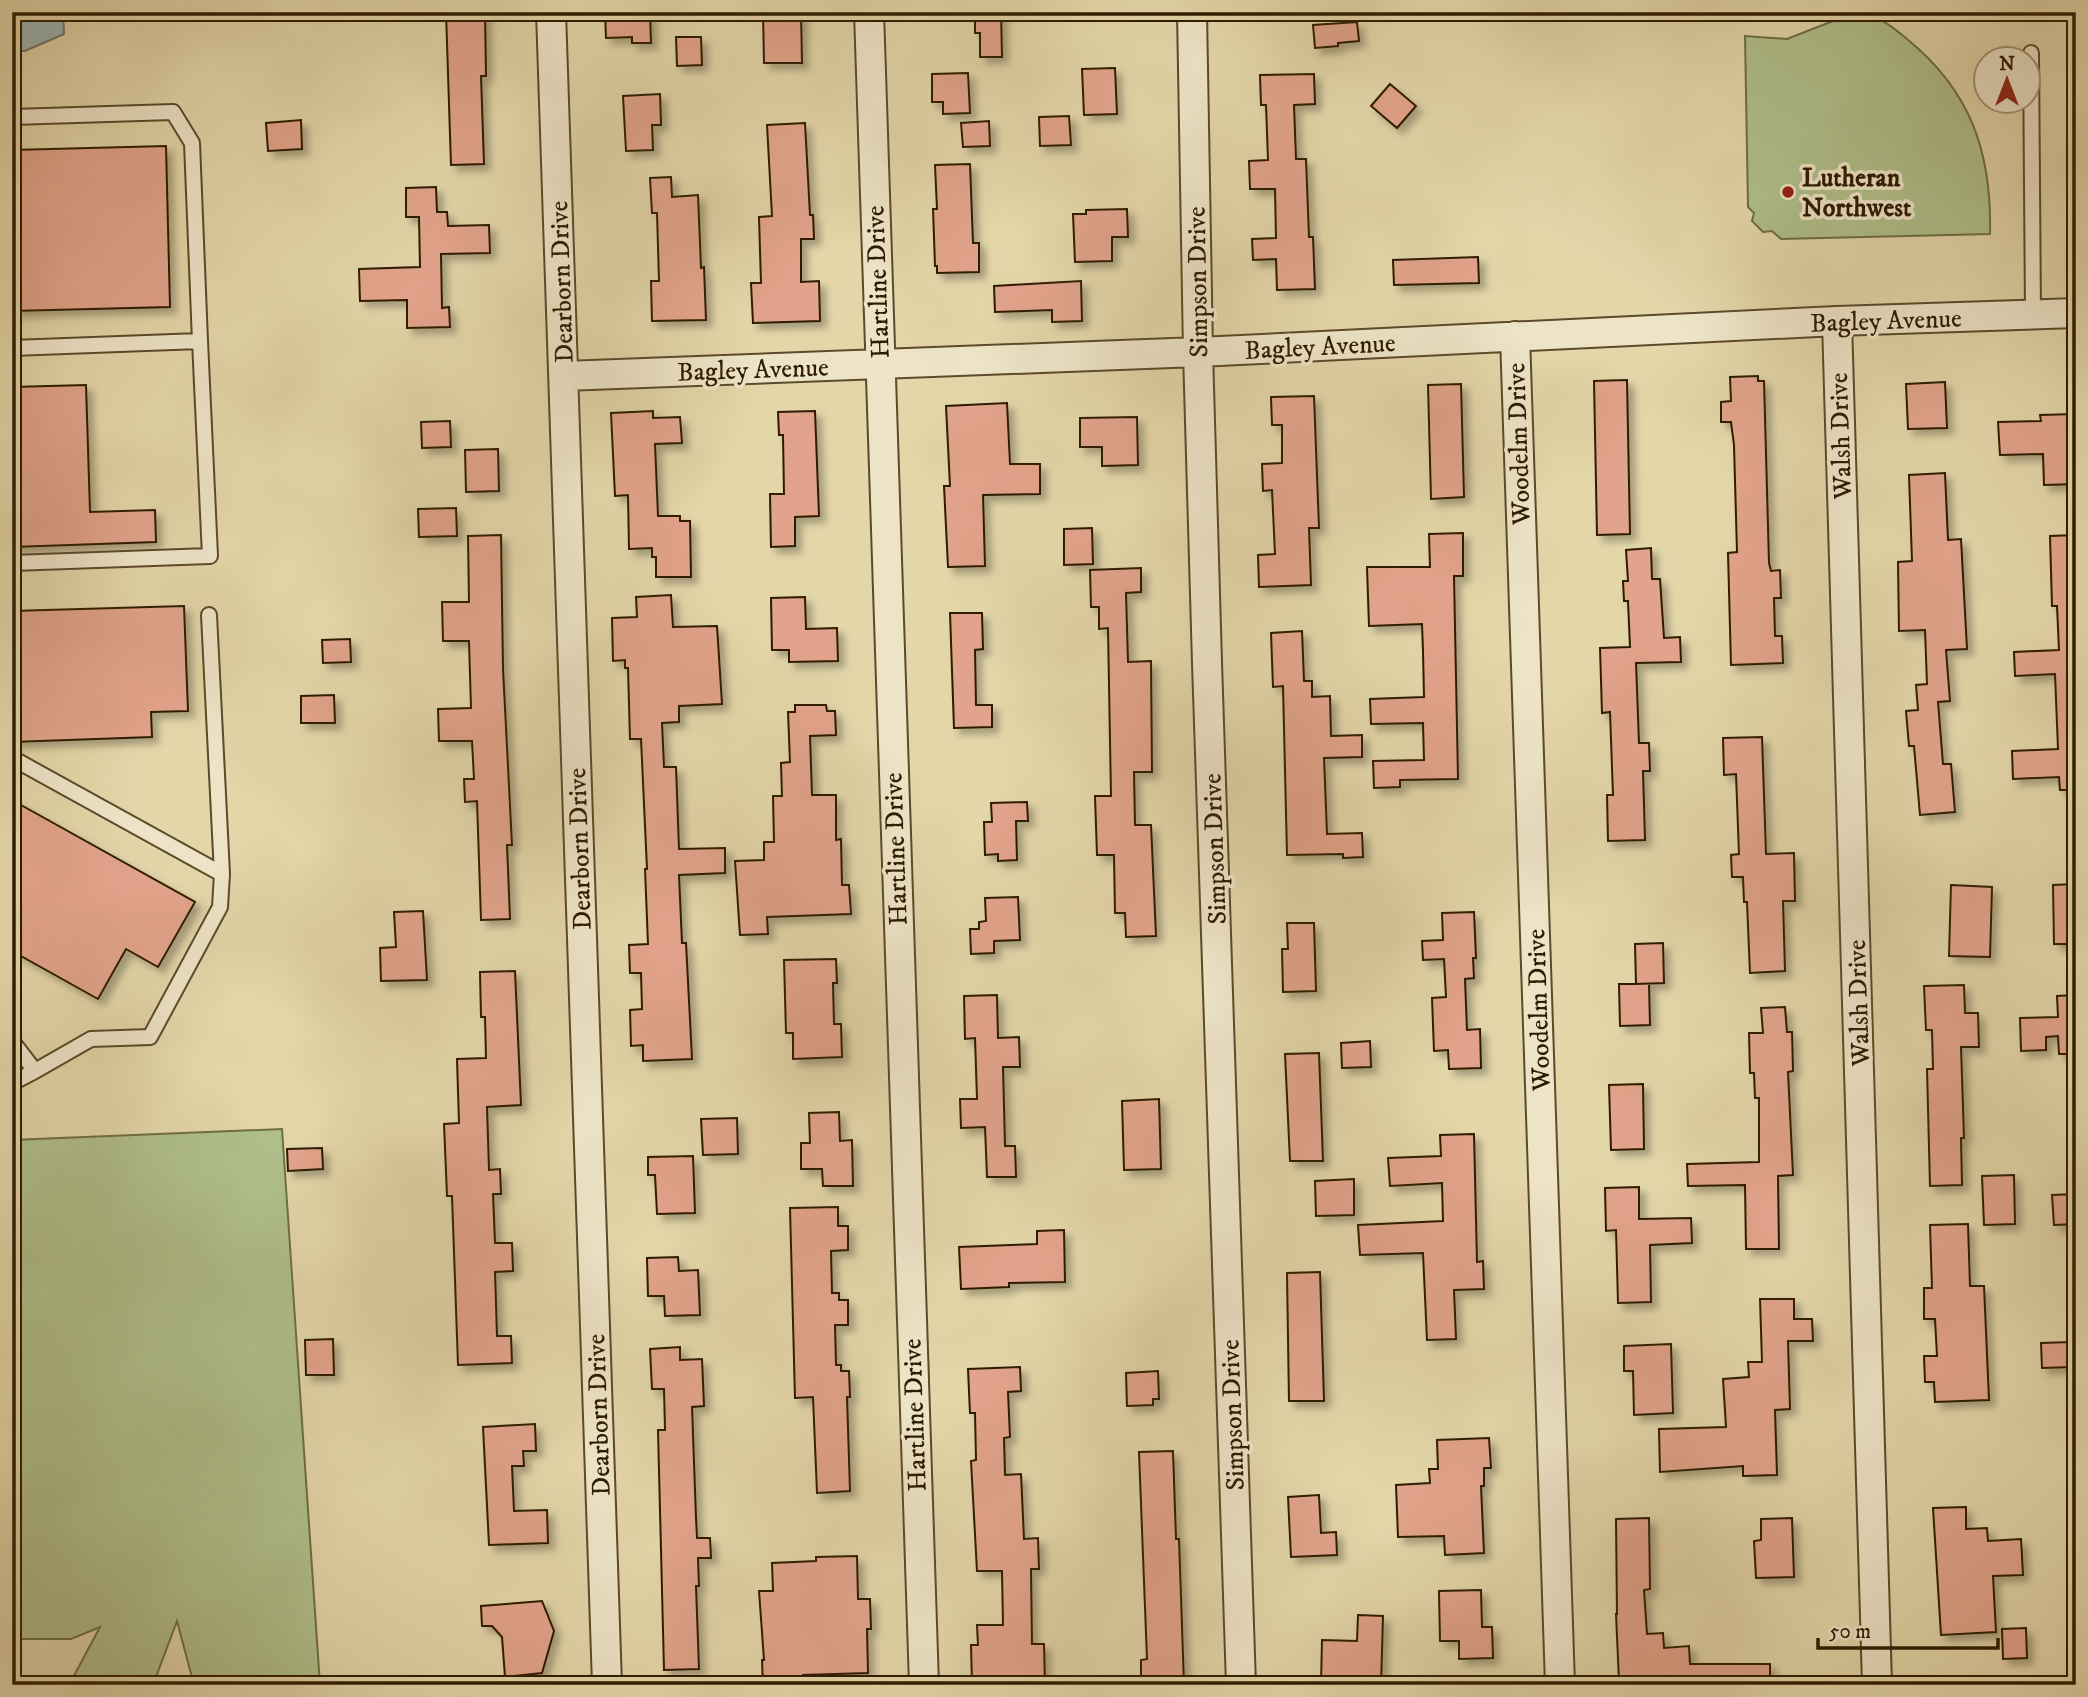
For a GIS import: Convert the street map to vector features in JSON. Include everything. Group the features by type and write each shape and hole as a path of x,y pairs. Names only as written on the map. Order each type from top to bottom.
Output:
{"street":[{"name":"Dearborn Drive","path":"551,12 607,1685"},
{"name":"Hartline Drive","path":"869,12 924,1685"},
{"name":"Simpson Drive","path":"1192,12 1198,352 1241,1685"},
{"name":"Bagley Avenue","path":"564,376 1198,352 1837,321 2076,313"},
{"name":"Walsh Drive","path":"1837,321 1877,1685"},
{"name":"Woodelm Drive","path":"1515,336 1559,1685"}],"lane":[{"path":"12,117 173,112 192,143 210,556 12,563"},
{"path":"2031,116 2033,315"},
{"path":"12,348 200,341"},
{"path":"12,1083 91,1039 150,1037 220,907 222,874 209,615"},
{"path":"12,758 222,874"},
{"path":"12,1041 35,1072"}],"green space":[{"path":"1856,12 1877,18 1907,39 1929,59 1962,102 1981,150 1987,177 1990,234 1781,239 1772,231 1763,232 1752,221 1754,213 1748,207 1745,36 1787,39"},
{"path":"282,1129 320,1685 194,1685 177,1621 153,1685 69,1685 100,1627 71,1639 12,1639 12,1140"}],"water":[{"path":"12,12 63,12 64,34 25,51 12,51"}],"building":[{"path":"446,12 485,12 486,76 481,76 484,164 451,165"},
{"path":"605,12 650,12 651,43 632,43 632,37 606,38"},
{"path":"763,12 801,12 802,63 764,63"},
{"path":"975,12 1001,12 1002,57 980,57 980,33 975,33"},
{"path":"1357,22 1359,41 1315,48 1313,25"},
{"path":"676,37 701,37 702,65 677,66"},
{"path":"1115,68 1117,114 1084,115 1082,69"},
{"path":"968,73 970,113 943,114 943,102 932,102 932,74"},
{"path":"1314,74 1315,104 1294,105 1296,159 1306,159 1309,237 1313,237 1315,289 1277,290 1276,259 1253,260 1252,239 1276,238 1275,189 1250,189 1249,161 1268,160 1266,105 1261,105 1260,75"},
{"path":"1390,84 1416,106 1397,128 1371,106"},
{"path":"660,94 661,125 652,125 653,150 626,151 623,96"},
{"path":"1069,116 1071,145 1040,146 1039,117"},
{"path":"301,120 302,149 268,151 266,123"},
{"path":"989,121 990,146 963,147 961,123"},
{"path":"805,123 810,215 813,215 814,239 801,239 801,282 819,281 820,321 753,323 751,283 761,283 759,217 772,216 767,125"},
{"path":"166,146 170,307 12,311 12,150"},
{"path":"970,164 973,243 979,243 979,272 937,273 933,209 937,209 935,165"},
{"path":"671,177 672,197 698,195 706,320 652,321 651,281 659,281 657,213 652,213 650,178"},
{"path":"436,187 437,212 447,212 448,226 489,225 490,253 441,254 442,308 449,307 450,327 407,328 407,300 360,301 359,269 420,267 419,217 406,217 406,188"},
{"path":"1127,209 1128,237 1112,237 1112,261 1075,262 1073,214 1086,214 1086,210"},
{"path":"1478,257 1479,283 1394,285 1393,260"},
{"path":"1081,281 1082,321 1052,322 1052,310 995,312 994,286"},
{"path":"1758,376 1758,381 1764,381 1769,563 1771,571 1780,570 1781,598 1774,598 1775,636 1782,636 1783,663 1731,665 1728,553 1737,552 1734,445 1731,422 1721,422 1721,402 1731,401 1730,377"},
{"path":"1627,380 1630,534 1597,535 1594,381"},
{"path":"1945,382 1947,428 1908,429 1906,384"},
{"path":"1461,384 1464,497 1431,499 1428,385"},
{"path":"86,385 90,512 155,510 156,542 12,547 12,387"},
{"path":"1314,396 1319,528 1309,528 1311,585 1259,587 1258,555 1275,554 1272,490 1263,491 1262,464 1282,463 1282,425 1272,425 1271,397"},
{"path":"1007,403 1010,464 1040,464 1040,494 983,495 985,566 948,567 944,486 950,486 946,406"},
{"path":"653,411 653,418 680,417 682,443 655,444 658,516 680,516 680,521 690,521 691,577 656,577 656,557 652,557 652,548 629,549 628,495 615,496 611,413"},
{"path":"815,411 819,516 795,517 795,546 771,547 770,494 784,494 783,435 779,435 778,412"},
{"path":"2076,414 2076,484 2044,485 2043,454 2000,455 1998,422 2041,421 2040,415"},
{"path":"1137,417 1138,465 1102,466 1102,447 1080,447 1080,418"},
{"path":"450,421 451,447 422,448 421,422"},
{"path":"498,449 499,491 466,492 465,450"},
{"path":"1945,473 1948,540 1961,539 1967,649 1946,650 1950,701 1938,702 1943,764 1951,764 1955,812 1920,815 1914,746 1909,746 1906,711 1918,710 1916,685 1927,684 1925,630 1899,631 1898,562 1912,561 1909,475"},
{"path":"456,508 457,536 419,537 418,509"},
{"path":"1092,528 1093,564 1064,565 1064,529"},
{"path":"1463,533 1463,576 1454,576 1458,779 1400,780 1400,787 1374,788 1373,761 1424,760 1423,723 1371,724 1370,699 1424,697 1423,651 1422,624 1369,626 1367,567 1430,567 1429,534"},
{"path":"501,535 503,669 512,845 507,845 510,919 481,920 477,801 465,802 464,779 474,779 472,741 439,741 438,709 471,708 469,641 443,641 442,602 469,602 468,536"},
{"path":"2076,535 2076,790 2060,790 2059,777 2013,779 2012,751 2058,749 2055,674 2015,676 2014,652 2059,650 2057,606 2052,606 2050,536"},
{"path":"1651,548 1652,579 1660,579 1664,638 1680,637 1681,662 1636,663 1639,743 1649,743 1650,771 1643,771 1645,840 1608,841 1607,795 1613,795 1610,712 1602,713 1600,648 1630,647 1628,601 1624,601 1623,581 1628,581 1626,550"},
{"path":"1141,568 1141,592 1126,593 1128,662 1151,661 1152,772 1134,772 1135,825 1151,825 1156,936 1126,937 1125,913 1115,913 1114,855 1097,855 1095,796 1111,796 1108,628 1099,629 1099,607 1091,607 1090,570"},
{"path":"671,595 673,627 717,626 722,704 679,706 679,722 662,723 664,767 676,767 679,849 725,848 725,873 679,875 682,943 686,943 692,1059 643,1061 643,1045 631,1046 630,1010 642,1009 641,973 630,973 629,945 648,944 641,739 630,739 628,668 625,668 625,660 613,661 612,618 637,617 636,597"},
{"path":"805,597 806,629 837,628 838,661 789,662 789,650 772,650 771,598"},
{"path":"184,606 188,711 151,712 152,737 12,742 12,611"},
{"path":"950,613 982,613 983,649 975,650 976,705 992,705 992,727 954,728"},
{"path":"1302,631 1304,681 1312,681 1312,697 1330,696 1331,736 1362,735 1362,757 1324,758 1327,834 1362,833 1363,857 1343,858 1343,854 1287,855 1283,686 1273,687 1271,633"},
{"path":"350,639 351,662 323,663 322,640"},
{"path":"334,695 335,723 301,723 301,696"},
{"path":"795,705 826,705 827,711 835,711 836,735 810,736 812,795 836,795 836,840 841,839 842,885 849,885 851,914 767,917 768,934 740,935 735,861 764,860 764,842 774,842 773,796 782,796 781,763 790,762 788,712 795,712"},
{"path":"1762,737 1766,854 1794,853 1795,901 1783,901 1785,971 1750,973 1747,902 1744,902 1743,877 1732,877 1731,855 1739,854 1736,774 1724,775 1723,738"},
{"path":"12,800 195,902 158,967 126,949 98,999 12,951"},
{"path":"1027,802 1028,821 1016,821 1017,860 998,861 998,854 985,855 984,822 992,822 991,803"},
{"path":"2076,884 2076,944 2054,944 2053,885"},
{"path":"1951,885 1992,887 1990,957 1949,956"},
{"path":"1018,897 1020,940 994,941 994,953 971,954 970,929 979,929 979,922 986,921 985,898"},
{"path":"423,911 427,980 381,981 380,948 396,947 394,912"},
{"path":"1474,912 1474,978 1465,979 1467,1030 1480,1029 1481,1068 1449,1069 1448,1050 1434,1051 1432,998 1446,997 1444,959 1423,960 1422,941 1443,940 1442,913"},
{"path":"1287,923 1314,923 1316,991 1283,992 1282,949 1288,949"},
{"path":"1663,943 1664,983 1636,984 1635,944"},
{"path":"836,959 837,983 833,983 834,1024 841,1024 842,1057 793,1059 793,1033 786,1033 784,960"},
{"path":"515,971 521,1105 487,1107 489,1170 500,1169 501,1194 493,1194 495,1243 512,1243 513,1271 495,1272 497,1336 511,1336 512,1363 458,1365 452,1196 447,1196 444,1124 459,1123 457,1059 486,1058 485,1017 481,1017 480,972"},
{"path":"1619,984 1649,984 1650,1025 1620,1026"},
{"path":"1964,985 1965,1013 1978,1013 1979,1047 1961,1047 1964,1138 1961,1138 1962,1185 1930,1186 1927,1069 1933,1069 1932,1030 1926,1030 1924,986"},
{"path":"997,995 998,1038 1019,1037 1020,1067 1003,1067 1005,1146 1015,1146 1016,1177 987,1177 985,1127 961,1128 960,1099 977,1099 975,1038 965,1039 964,996"},
{"path":"2076,995 2076,1054 2059,1054 2058,1036 2046,1037 2046,1050 2021,1051 2020,1018 2058,1017 2057,996"},
{"path":"1785,1007 1787,1032 1792,1032 1793,1071 1788,1072 1793,1175 1778,1176 1779,1249 1746,1249 1745,1185 1688,1186 1687,1164 1759,1162 1759,1098 1755,1098 1754,1073 1750,1073 1749,1033 1763,1033 1761,1008"},
{"path":"1370,1041 1371,1067 1342,1068 1341,1043"},
{"path":"1319,1053 1323,1161 1290,1161 1285,1054"},
{"path":"1643,1084 1644,1149 1611,1150 1609,1085"},
{"path":"1159,1099 1161,1169 1124,1170 1122,1101"},
{"path":"839,1112 840,1141 852,1140 853,1186 823,1186 822,1169 801,1169 801,1143 810,1143 809,1113"},
{"path":"737,1118 738,1154 703,1155 701,1119"},
{"path":"1474,1134 1477,1262 1483,1261 1484,1289 1454,1290 1456,1339 1427,1340 1423,1253 1360,1255 1358,1225 1443,1221 1442,1183 1390,1186 1388,1158 1441,1156 1440,1135"},
{"path":"322,1148 323,1169 288,1171 287,1149"},
{"path":"693,1156 695,1213 657,1214 655,1175 648,1175 648,1157"},
{"path":"2014,1175 2015,1224 1984,1225 1982,1176"},
{"path":"1354,1179 1354,1215 1316,1216 1315,1181"},
{"path":"1639,1187 1639,1219 1691,1218 1692,1243 1650,1245 1651,1302 1618,1303 1616,1230 1606,1231 1605,1188"},
{"path":"2076,1194 2076,1224 2054,1225 2052,1195"},
{"path":"838,1207 838,1226 848,1226 848,1250 831,1251 832,1293 839,1293 839,1300 848,1300 848,1325 835,1325 836,1365 841,1365 841,1371 849,1371 850,1397 847,1397 850,1491 817,1493 813,1397 795,1398 790,1208"},
{"path":"1968,1224 1970,1286 1984,1286 1989,1400 1935,1402 1934,1382 1925,1382 1924,1356 1937,1356 1935,1319 1924,1319 1924,1288 1932,1288 1930,1225"},
{"path":"1064,1230 1065,1282 1009,1283 1009,1287 961,1289 959,1247 1037,1244 1037,1231"},
{"path":"678,1257 679,1271 698,1270 700,1315 665,1316 664,1296 648,1296 647,1258"},
{"path":"1320,1272 1324,1401 1289,1401 1287,1273"},
{"path":"1760,1299 1794,1299 1794,1319 1812,1319 1813,1341 1788,1341 1790,1409 1775,1410 1777,1475 1743,1476 1743,1466 1660,1472 1659,1429 1726,1427 1723,1379 1749,1377 1748,1362 1762,1362"},
{"path":"333,1339 334,1375 306,1375 305,1340"},
{"path":"2071,1342 2072,1367 2042,1368 2041,1343"},
{"path":"1671,1344 1673,1413 1634,1415 1633,1371 1624,1371 1624,1346"},
{"path":"680,1347 680,1360 702,1359 704,1406 692,1407 696,1518 697,1538 710,1538 711,1558 698,1558 699,1586 696,1586 699,1669 664,1670 658,1430 665,1430 664,1389 652,1389 650,1349"},
{"path":"1020,1367 1021,1391 1008,1392 1010,1437 1004,1438 1005,1475 1021,1474 1024,1539 1038,1538 1039,1569 1031,1569 1032,1644 1044,1644 1045,1685 972,1685 971,1645 978,1645 977,1625 1003,1625 1002,1571 977,1571 971,1461 976,1460 975,1413 970,1413 968,1369"},
{"path":"1158,1371 1159,1399 1153,1399 1153,1405 1127,1406 1126,1373"},
{"path":"535,1424 536,1451 523,1451 524,1466 512,1466 514,1511 547,1510 548,1543 489,1545 483,1427"},
{"path":"1489,1438 1491,1468 1484,1468 1484,1486 1481,1486 1484,1553 1445,1555 1444,1536 1398,1537 1396,1485 1430,1483 1429,1469 1438,1469 1437,1440"},
{"path":"1173,1451 1184,1685 1141,1685 1141,1660 1147,1659 1139,1452"},
{"path":"1319,1495 1321,1533 1336,1532 1337,1555 1291,1557 1288,1497"},
{"path":"1966,1507 1966,1529 1987,1528 1988,1541 2021,1539 2023,1575 1993,1576 1996,1632 1941,1635 1933,1508"},
{"path":"1649,1518 1650,1589 1644,1590 1647,1634 1663,1633 1664,1648 1689,1646 1690,1664 1770,1664 1770,1685 1630,1685 1630,1680 1619,1681 1616,1519"},
{"path":"1792,1518 1794,1577 1756,1578 1754,1541 1761,1540 1761,1519"},
{"path":"857,1556 858,1599 870,1599 871,1629 867,1629 868,1673 803,1675 803,1685 763,1685 759,1591 773,1591 772,1563 816,1561 816,1557"},
{"path":"1481,1590 1482,1627 1492,1627 1493,1658 1459,1659 1459,1641 1440,1641 1439,1591"},
{"path":"542,1601 554,1631 542,1673 505,1677 502,1637 492,1626 482,1626 481,1606"},
{"path":"1358,1615 1383,1616 1381,1685 1321,1684 1322,1640 1357,1641"},
{"path":"2026,1628 2027,1658 2003,1659 2002,1629"}],"place":[{"name":"Lutheran Northwest","path":"1788,192"}]}
